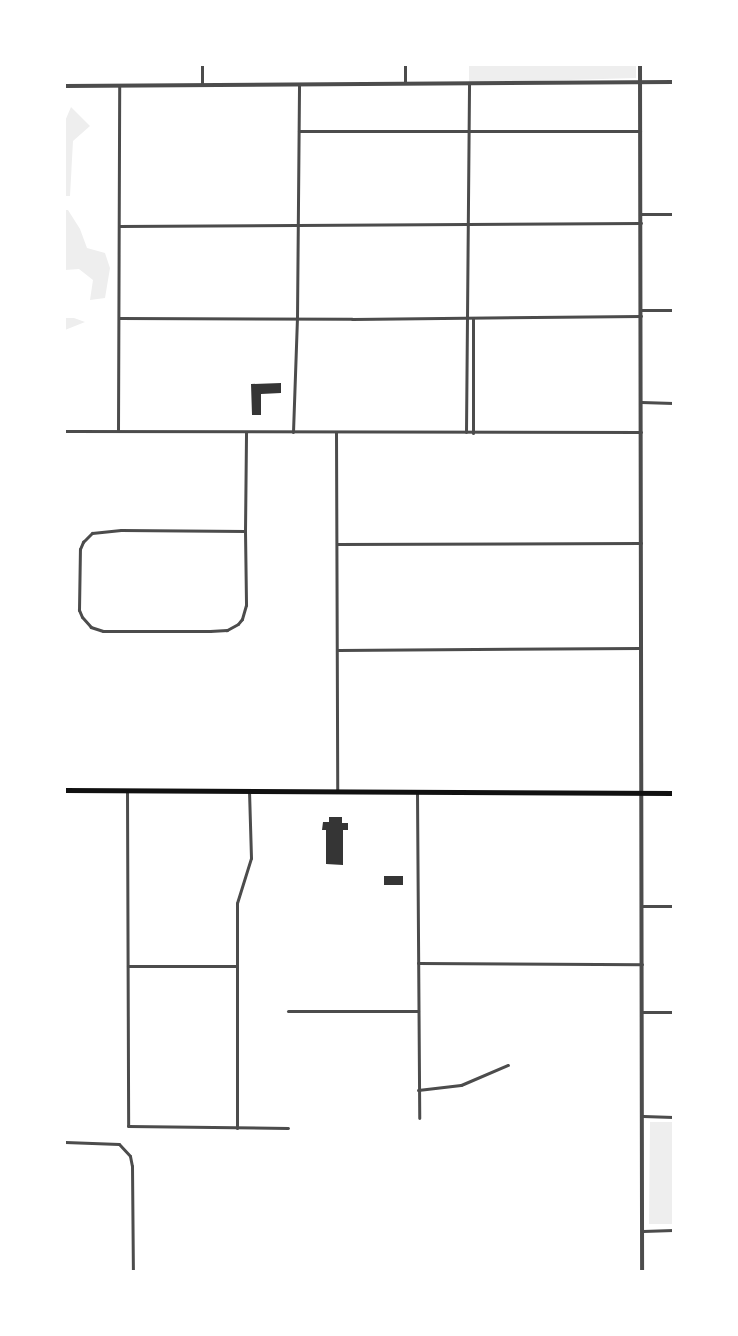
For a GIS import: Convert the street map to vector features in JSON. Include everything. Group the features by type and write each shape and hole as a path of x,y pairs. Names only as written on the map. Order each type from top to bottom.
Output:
{"main road":[{"path":"65,790 673,793"}],"street":[{"path":"202,65 202,84"},
{"path":"405,65 405,84"},
{"path":"640,65 643,906 642,1271"},
{"path":"65,86 673,82"},
{"path":"466,433 469,83"},
{"path":"293,432 298,318 299,84"},
{"path":"118,430 119,85"},
{"path":"299,131 640,131"},
{"path":"641,214 673,214"},
{"path":"119,226 641,223"},
{"path":"641,310 673,310"},
{"path":"118,318 641,316"},
{"path":"473,318 473,433"},
{"path":"641,402 673,403"},
{"path":"65,431 641,432"},
{"path":"245,531 121,530 92,533 83,542 78,556 78,590 82,617 91,628 104,631 210,632 233,628 242,619 246,605 246,432"},
{"path":"336,432 337,792"},
{"path":"337,544 641,543"},
{"path":"338,650 641,648"},
{"path":"127,791 128,1126 288,1128"},
{"path":"237,1128 237,897 248,872 251,858 249,791"},
{"path":"417,793 418,1118"},
{"path":"643,906 673,906"},
{"path":"418,963 643,964"},
{"path":"128,966 236,966"},
{"path":"288,1012 418,1011"},
{"path":"643,1012 673,1012"},
{"path":"418,1090 461,1085 508,1064"},
{"path":"643,1116 673,1116"},
{"path":"65,1142 109,1142 119,1144 130,1156 132,1166 132,1271"},
{"path":"643,1231 673,1230"}],"shaded area":[{"path":"469,65 636,65 636,78 469,83"},
{"path":"71,107 90,126 73,141 70,196 65,196 65,121"},
{"path":"65,210 68,210 80,229 87,248 105,253 110,268 105,298 90,300 93,280 79,269 65,270"},
{"path":"65,318 74,318 85,322 65,330"},
{"path":"650,1122 673,1122 673,1224 649,1224"}],"building":[{"path":"281,383 281,393 261,394 261,415 252,415 251,384"},
{"path":"329,817 342,817 342,823 348,823 348,830 343,830 343,865 326,864 326,830 322,830 323,822 329,822"},
{"path":"384,876 403,876 403,885 384,885"}]}
